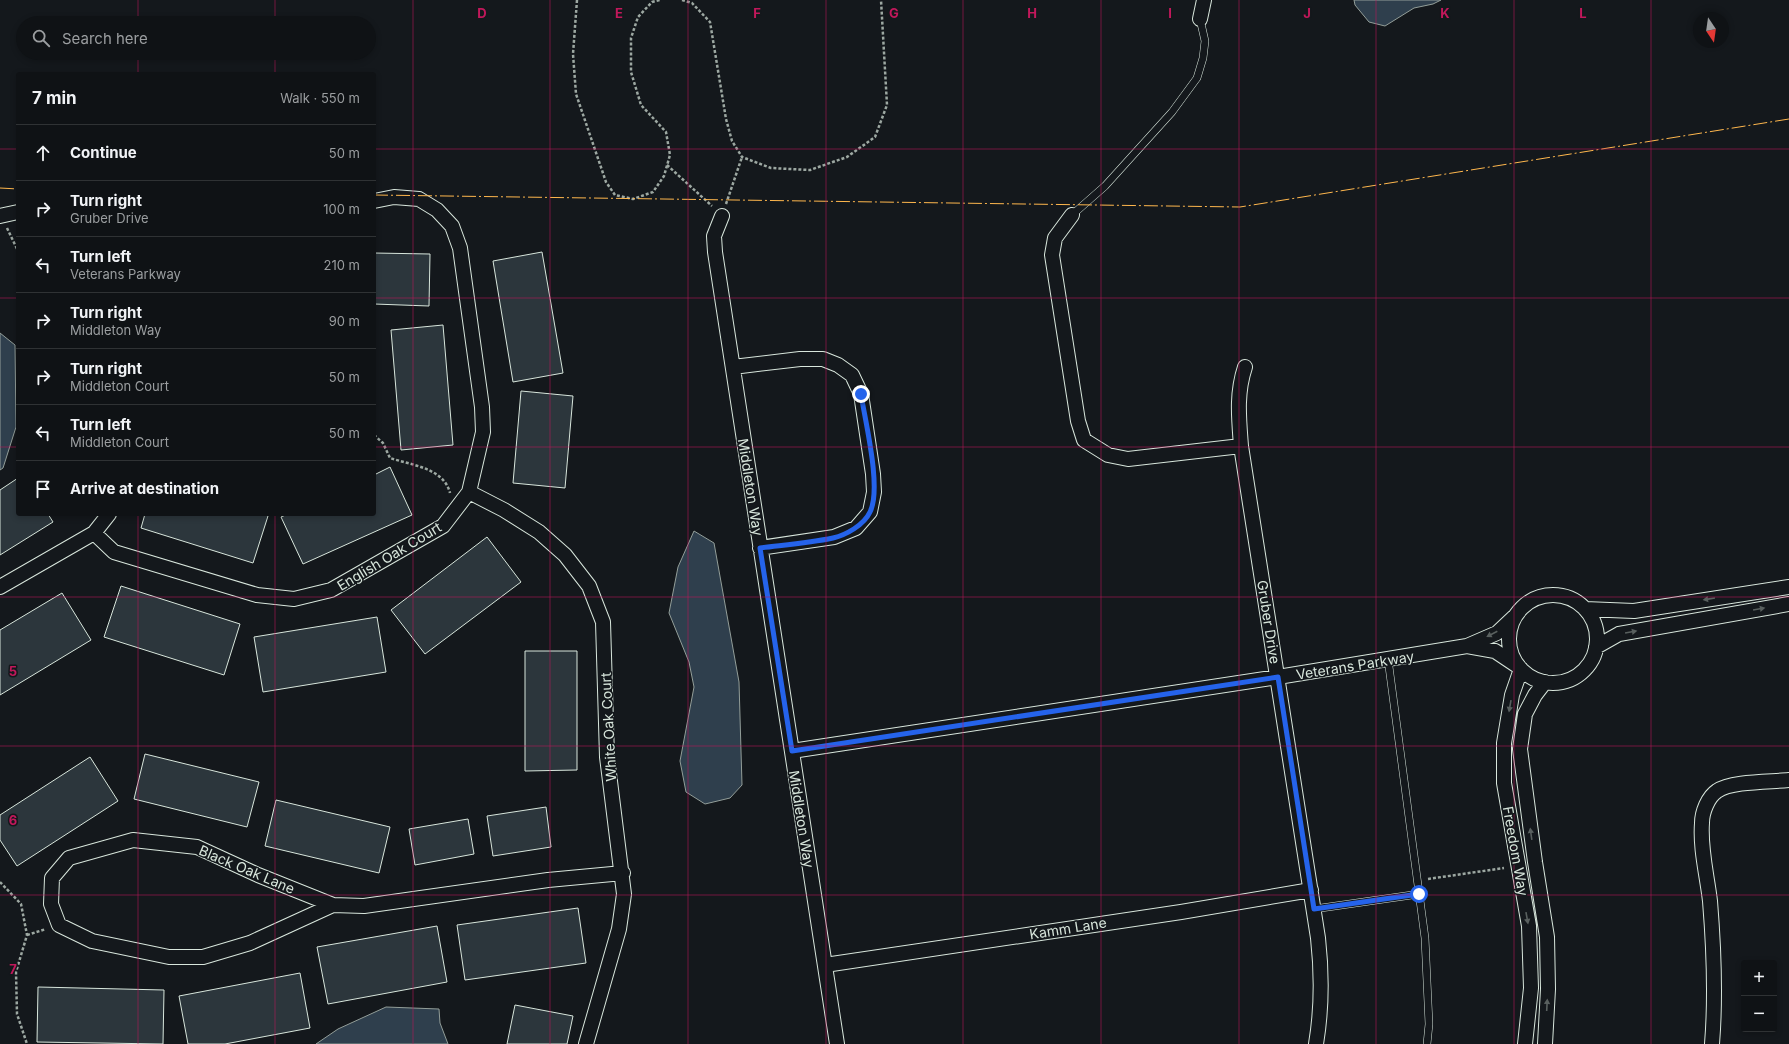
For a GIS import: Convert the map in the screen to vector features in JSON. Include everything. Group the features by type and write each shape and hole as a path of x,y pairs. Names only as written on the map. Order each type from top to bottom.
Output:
{"street":[{"path":"1200,19 1204,0"},
{"name":"English Oak Court","path":"94,533 114,552 257,595 294,599 331,590 443,526 468,492 483,432 482,407 460,248 452,226 437,210 419,199 394,197 376,201"},
{"path":"1,216 16,212"},
{"path":"1072,215 1055,238 1052,255 1078,421 1084,440 1108,455 1128,459 1241,446"},
{"name":"Middleton Way","path":"722,216 714,236 715,252 837,1044"},
{"path":"732,367 800,359 823,359 838,365 852,375 861,394 874,474 874,492 870,512 856,528 834,537 760,548"},
{"name":"Gruber Drive","path":"1244,367 1238,397 1241,446 1314,909 1322,972 1321,1002 1316,1044"},
{"name":"White Oak Court","path":"468,492 504,510 539,532 565,555 589,586 603,622 607,757 624,894 619,929 586,1044"},
{"path":"0,587 94,533 107,516"},
{"path":"1585,609 1634,611 1789,587"},
{"path":"1548,595 1561,596 1574,600 1585,609 1593,620 1596,633 1596,647 1592,660 1583,671 1572,679 1559,683 1545,682 1534,679 1519,667 1511,654 1508,642 1514,617 1523,606 1534,599 1548,595"},
{"path":"1596,647 1619,634 1789,604"},
{"name":"Veterans Parkway","path":"792,751 1278,677 1467,646 1496,632 1514,617"},
{"name":"Veterans Parkway","path":"1467,646 1495,651 1519,667"},
{"name":"Freedom Way","path":"1519,667 1512,695 1504,743 1504,783 1527,864 1547,937 1548,989 1545,1041 1526,1039 1531,988 1527,864 1520,749 1525,714 1535,695 1545,682"},
{"path":"1712,1044 1714,952 1709,891 1702,850 1702,821 1707,803 1717,791 1730,785 1789,780"},
{"name":"Black Oak Lane","path":"333,905 250,943 203,957 169,957 92,941 59,925 51,904 52,878 69,858 133,840 197,847 258,876 333,905 364,906 548,880 622,873"},
{"name":"Kamm Lane","path":"825,965 1181,912 1311,890"}],"lane":[{"path":"1072,215 1105,186 1172,112 1197,78 1203,58 1205,41 1200,19"},
{"path":"1388,659 1425,938 1429,1024 1427,1044"},
{"path":"1314,909 1419,894"}],"path":[{"path":"577,0 573,54 576,94 606,182 616,195 633,199 653,192 664,176 670,155 666,132 640,105 631,72 631,38 638,17 652,2 660,0"},
{"path":"682,0 692,3 710,22 726,119 732,141 742,157 771,168 810,170 847,157 875,138 887,106 881,0"},
{"path":"667,165 722,216 742,157"},
{"path":"1,216 16,247"},
{"path":"376,437 383,443 390,458 437,473 448,488 450,497 468,492"},
{"path":"1418,880 1527,864"},
{"path":"0,882 21,904 27,935 16,972 17,1014 27,1044"},
{"path":"27,935 59,925"}],"water":[{"path":"1354,0 1441,0 1433,4 1414,8 1385,26 1369,22 1355,5"},
{"path":"0,333 15,345 16,427 3,468 0,470"},
{"path":"694,531 714,543 739,682 742,785 730,798 705,804 686,792 680,761 694,687 689,662 669,613 678,567"},
{"path":"386,1007 439,1009 440,1023 448,1044 316,1044 338,1029"}],"building":[{"path":"542,252 563,373 513,382 493,261"},
{"path":"376,253 430,254 429,306 376,304"},
{"path":"443,325 453,445 401,450 391,330"},
{"path":"521,391 573,396 565,488 513,483"},
{"path":"390,467 412,515 303,564 281,517 376,516 376,474"},
{"path":"16,479 16,516 49,516 53,522 0,555 0,490"},
{"path":"144,516 268,516 253,563 141,528"},
{"path":"487,537 521,582 425,654 391,610"},
{"path":"121,586 240,624 224,675 104,637"},
{"path":"62,593 91,640 0,695 0,630"},
{"path":"377,617 386,672 263,692 254,637"},
{"path":"525,651 577,651 577,770 525,771"},
{"path":"145,754 259,782 247,827 134,799"},
{"path":"90,757 118,801 17,866 0,840 0,815"},
{"path":"276,800 390,827 379,873 265,846"},
{"path":"546,807 551,847 493,856 487,816"},
{"path":"468,819 474,854 415,865 409,829"},
{"path":"578,908 586,963 465,980 457,925"},
{"path":"437,926 447,982 328,1004 317,947"},
{"path":"300,973 310,1028 225,1044 188,1044 179,996"},
{"path":"38,987 164,990 163,1044 37,1042"},
{"path":"515,1005 573,1016 567,1044 507,1044"}],"power":[{"path":"376,195 1240,207 1789,119"},
{"path":"0,188 16,189"}],"route":[{"path":"861,394 874,474 874,492 870,512 856,528 834,537 760,548 792,751 1278,677 1314,909 1419,894"}]}
